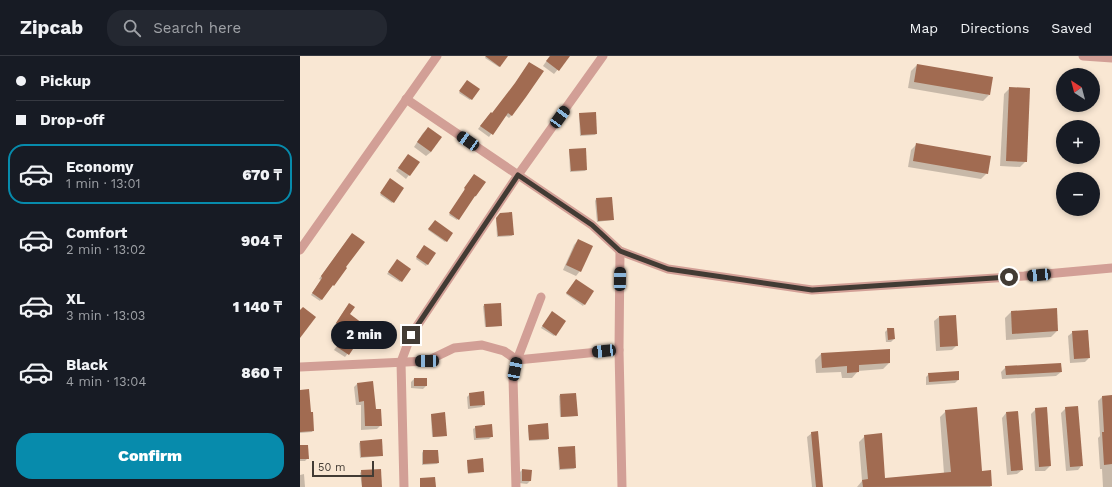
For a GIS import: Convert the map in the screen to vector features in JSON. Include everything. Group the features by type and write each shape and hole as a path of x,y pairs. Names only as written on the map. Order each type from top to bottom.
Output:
{"street":[{"path":"300,250 437,56"},
{"path":"404,487 401,362 411,335 518,175 603,56"},
{"path":"1083,56 1112,58"},
{"path":"406,99 592,225 620,251 668,269 812,290 1024,276 1112,268"},
{"path":"620,251 619,350 622,487"},
{"path":"516,487 513,378 517,360 541,297"},
{"path":"300,367 427,361 454,348 482,346 504,351 517,360 619,350"}],"building":[{"path":"485,56 508,56 500,67"},
{"path":"550,56 570,56 559,71 546,61"},
{"path":"529,62 544,71 512,116 508,113 493,135 480,126 515,83"},
{"path":"917,64 993,77 990,95 914,82"},
{"path":"467,80 480,89 472,100 459,91"},
{"path":"1009,87 1030,88 1027,162 1006,161"},
{"path":"596,112 597,134 581,135 579,113"},
{"path":"428,127 442,137 431,152 417,142"},
{"path":"916,143 991,156 988,174 913,161"},
{"path":"586,148 587,170 571,171 569,149"},
{"path":"408,154 420,162 410,176 398,168"},
{"path":"474,174 486,182 459,220 449,213"},
{"path":"390,178 404,188 394,203 380,193"},
{"path":"612,197 614,220 598,221 596,198"},
{"path":"512,212 514,235 498,236 496,218 500,213"},
{"path":"435,220 453,233 447,242 428,229"},
{"path":"352,233 365,242 334,286 333,285 322,300 312,293 322,278 321,276"},
{"path":"578,239 593,246 581,272 566,265"},
{"path":"424,245 436,253 428,265 416,257"},
{"path":"397,259 411,269 402,282 388,272"},
{"path":"576,279 594,291 585,305 566,293"},
{"path":"349,303 355,307 350,314 370,329 360,341 359,340 349,355 337,347 339,343 333,338 341,326 336,323"},
{"path":"501,303 502,326 486,327 484,304"},
{"path":"303,307 316,317 300,338 300,310"},
{"path":"1057,308 1058,331 1012,334 1011,311"},
{"path":"552,311 566,321 556,336 542,326"},
{"path":"956,315 958,346 940,347 939,316"},
{"path":"887,328 894,328 895,339 888,340"},
{"path":"1088,330 1090,358 1074,359 1072,331"},
{"path":"890,349 890,363 859,365 859,372 847,373 847,366 822,368 821,353"},
{"path":"1061,363 1062,372 1006,375 1005,366"},
{"path":"959,371 959,380 929,382 928,373"},
{"path":"414,378 427,378 427,386 414,386"},
{"path":"373,381 376,409 381,409 382,426 365,426 364,401 359,402 357,383"},
{"path":"309,389 311,412 313,412 314,431 300,432 300,390"},
{"path":"484,391 485,405 470,406 469,393"},
{"path":"576,393 578,416 561,417 560,394"},
{"path":"1112,395 1112,464 1104,465 1102,396"},
{"path":"1078,406 1083,466 1070,467 1065,407"},
{"path":"977,407 982,471 991,470 992,486 863,487 862,480 868,479 864,435 882,433 885,478 951,472 945,410"},
{"path":"1047,407 1051,466 1039,467 1035,408"},
{"path":"1018,411 1023,470 1011,471 1006,412"},
{"path":"445,412 447,436 433,437 431,414"},
{"path":"548,423 549,439 529,440 528,425"},
{"path":"492,424 493,437 476,438 475,426"},
{"path":"818,431 823,487 816,487 811,432"},
{"path":"382,439 383,456 361,457 360,441"},
{"path":"300,445 308,445 309,459 300,459"},
{"path":"575,446 576,468 560,469 558,447"},
{"path":"423,450 438,450 439,463 423,464"},
{"path":"483,458 484,472 468,473 467,460"},
{"path":"381,469 382,487 362,487 361,470"},
{"path":"522,469 532,470 531,481 522,481"},
{"path":"435,477 436,487 420,487 420,478"}],"route":[{"path":"411,335 518,175 592,225 620,251 668,269 812,290 1009,277"}]}
